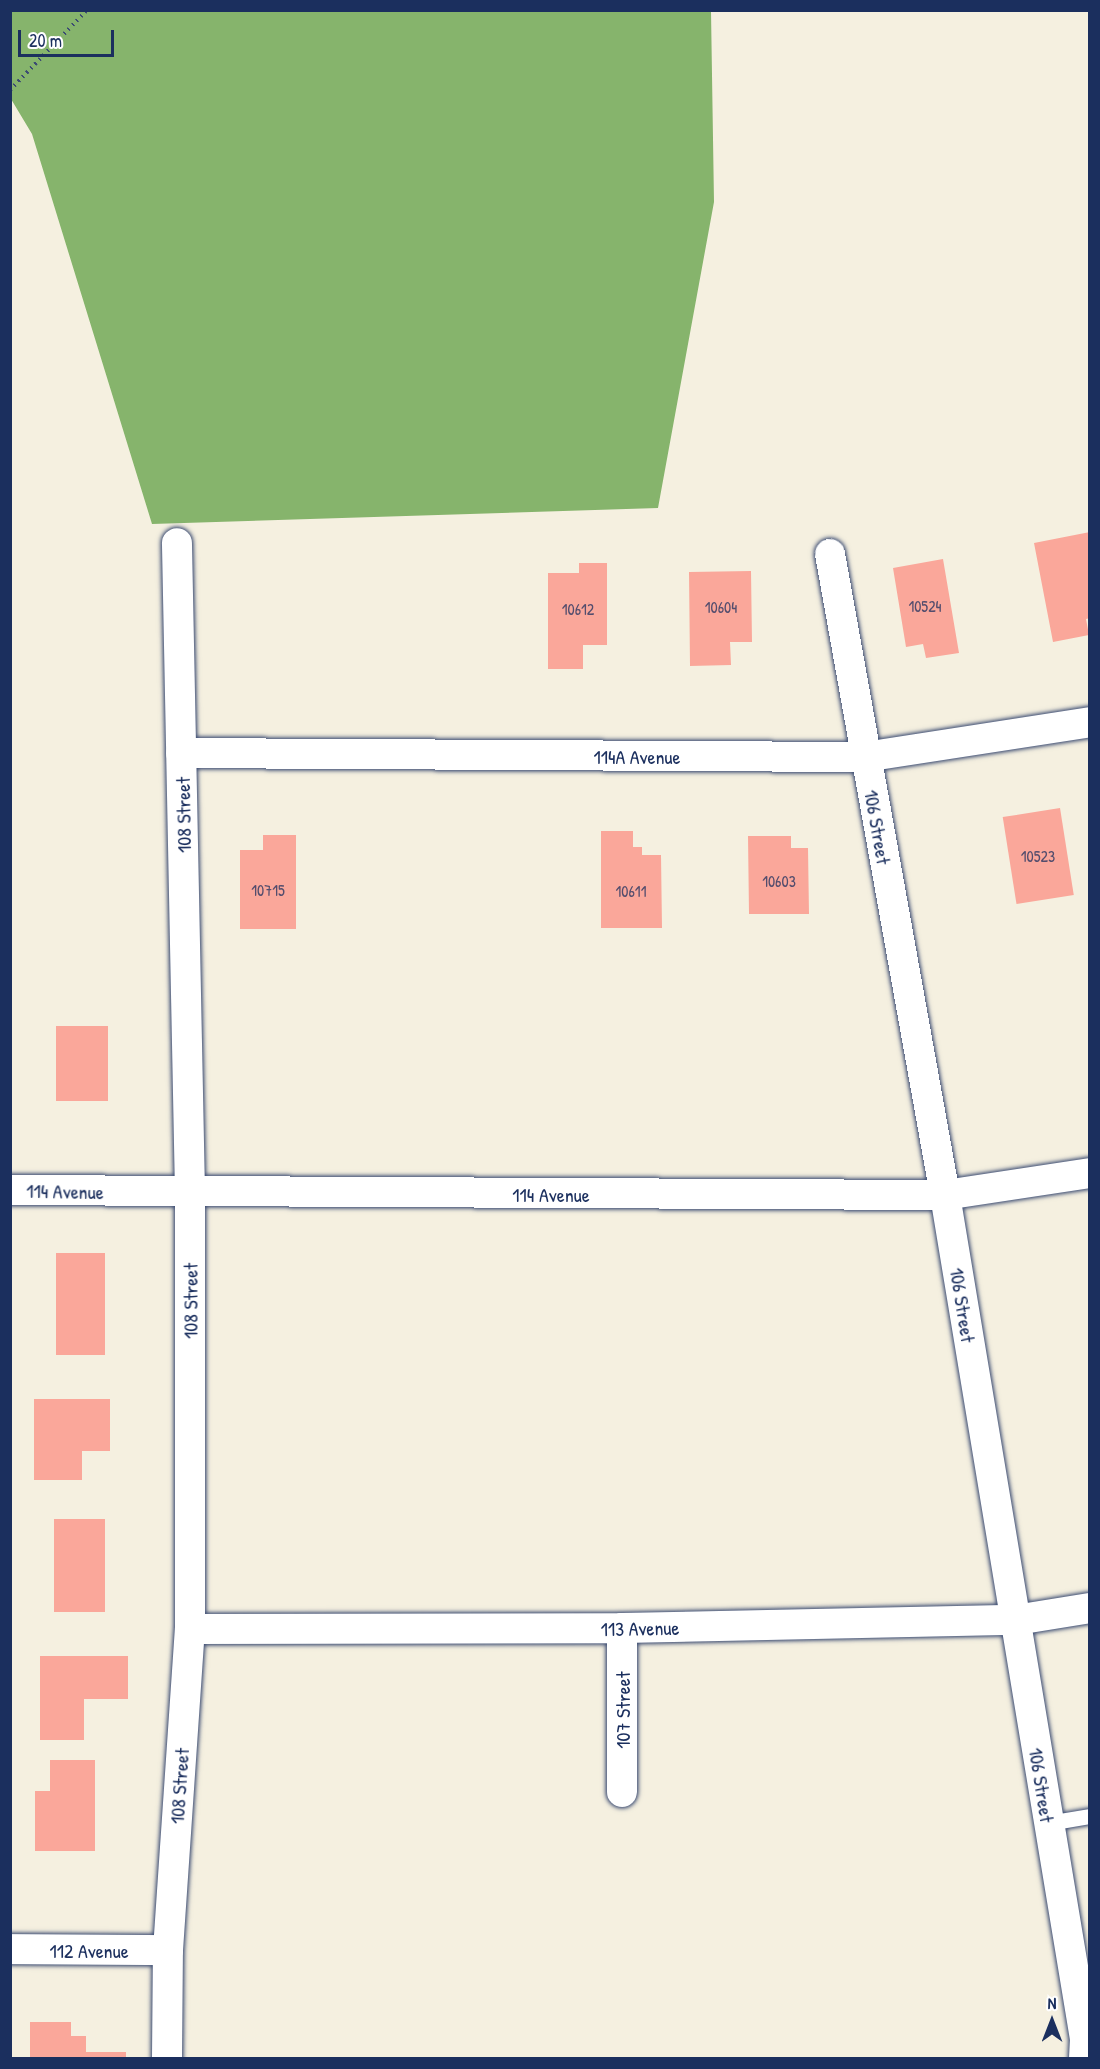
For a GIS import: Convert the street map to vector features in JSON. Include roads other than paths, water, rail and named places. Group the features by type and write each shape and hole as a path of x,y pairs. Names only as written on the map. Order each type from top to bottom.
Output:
{"street":[{"name":"108 Street","path":"167,2058 168,1950 190,1629 190,1193 177,543"},
{"name":"106 Street","path":"830,554 945,1195 1086,2045"},
{"name":"114A Avenue","path":"181,753 865,757 1089,722"},
{"name":"114 Avenue","path":"10,1190 190,1193 945,1195 1089,1173"},
{"name":"113 Avenue","path":"190,1629 622,1628 1016,1620 1089,1608"},
{"name":"107 Street","path":"622,1628 622,1792"},
{"name":"112 Avenue","path":"10,1949 168,1950"}],"lane":[{"path":"1048,1823 1089,1816"}]}
